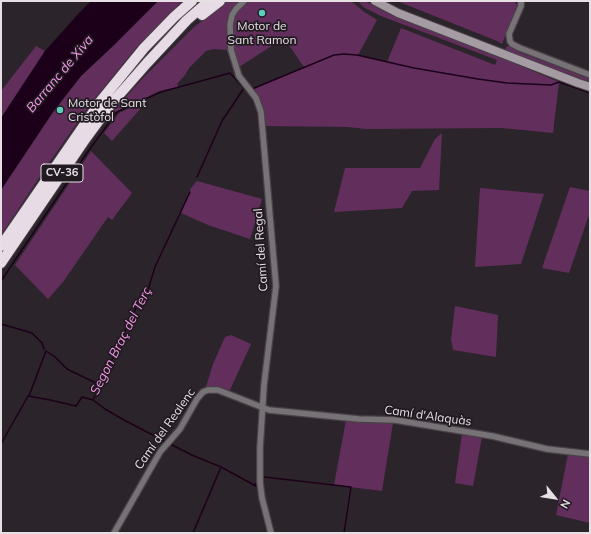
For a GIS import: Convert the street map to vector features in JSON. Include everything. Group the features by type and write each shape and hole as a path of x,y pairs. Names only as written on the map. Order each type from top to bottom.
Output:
{"highway":[{"path":"174,16 187,1"},
{"name":"CV-36","path":"1,246 100,102 144,48 174,16 192,1"},
{"name":"CV-36","path":"1,263 86,138 127,86 187,20 208,1"},
{"path":"167,42 220,1"}],"main road":[{"path":"375,1 398,13 590,87"}],"street":[{"name":"Camí del Regal","path":"244,1 232,15 230,25 231,50 239,76 256,98 261,112 276,286 262,408 260,482 262,498 271,533"},
{"path":"521,1 521,6 509,34 512,44 590,75"},
{"name":"Camí del Realenc","path":"114,533 156,458 180,429 197,399 203,392 208,390 218,390 262,408"},
{"name":"Camí d'Alaquàs","path":"262,408 359,419 395,420 492,436 548,449 590,454"}],"shaded area":[{"path":"158,1 182,1 135,49 89,106 1,235 1,190 53,112 81,76"},
{"path":"228,1 239,1 233,7 229,17 227,26 228,50 214,49 206,51 189,68 177,84 178,87 159,91 117,112 113,111 144,77 194,27"},
{"path":"247,1 351,1 377,20 358,55 387,62 401,28 495,65 497,60 381,16 365,8 357,1 365,1 389,14 559,82 553,133 502,128 366,129 348,127 264,126 264,111 260,102 251,90 304,67 284,38 239,67 233,48 232,28 235,12"},
{"path":"397,1 514,1 517,5 502,44"},
{"path":"36,46 45,51 1,118 1,91"},
{"path":"510,46 519,52 590,79 590,82 505,51 506,47"},
{"path":"149,99 112,141 104,133 119,113"},
{"path":"442,133 439,190 412,191 402,208 334,212 345,168 420,168 435,139"},
{"path":"91,151 132,193 112,220 108,217 63,282 48,299 15,265"},
{"path":"197,181 262,199 250,239 208,225 181,213 191,188"},
{"path":"570,187 590,191 590,212 569,273 542,268"},
{"path":"480,188 544,194 521,264 475,267"},
{"path":"455,306 498,315 496,357 453,350 451,339"},
{"path":"231,335 251,344 229,392 214,387 206,387 213,364 225,337"},
{"path":"346,420 393,423 382,491 334,485"},
{"path":"462,434 482,437 473,486 455,483"},
{"path":"568,454 590,457 590,523 556,515"}],"water":[{"name":"Barranc de Xiva","path":"91,1 158,1 81,76 53,112 1,190 1,118 45,51"}],"waterway":[{"path":"252,89 334,55 344,54 357,55 414,68 507,83 551,85 559,82 590,93"},
{"path":"1,281 89,150 117,112 161,92 230,73 244,88 222,121 197,177"},
{"name":"Segon Braç del Terç","path":"1,444 28,396 76,406 82,397 93,400 136,308 147,293 155,267 190,192"},
{"path":"1,324 32,333 42,343 44,349"},
{"path":"46,351 55,357 67,369 100,385"},
{"path":"29,396 46,351"},
{"path":"93,400 124,420 164,441"},
{"path":"172,445 221,467 254,485 256,484"},
{"path":"193,533 221,467"},
{"path":"264,477 351,487 344,533"},
{"path":"254,485 258,487 258,490"},
{"path":"261,506 268,533"}],"place":[{"name":"Motor de Sant Ramon","path":"262,13"},
{"name":"Motor de Sant Cristòfol","path":"60,110"}]}
